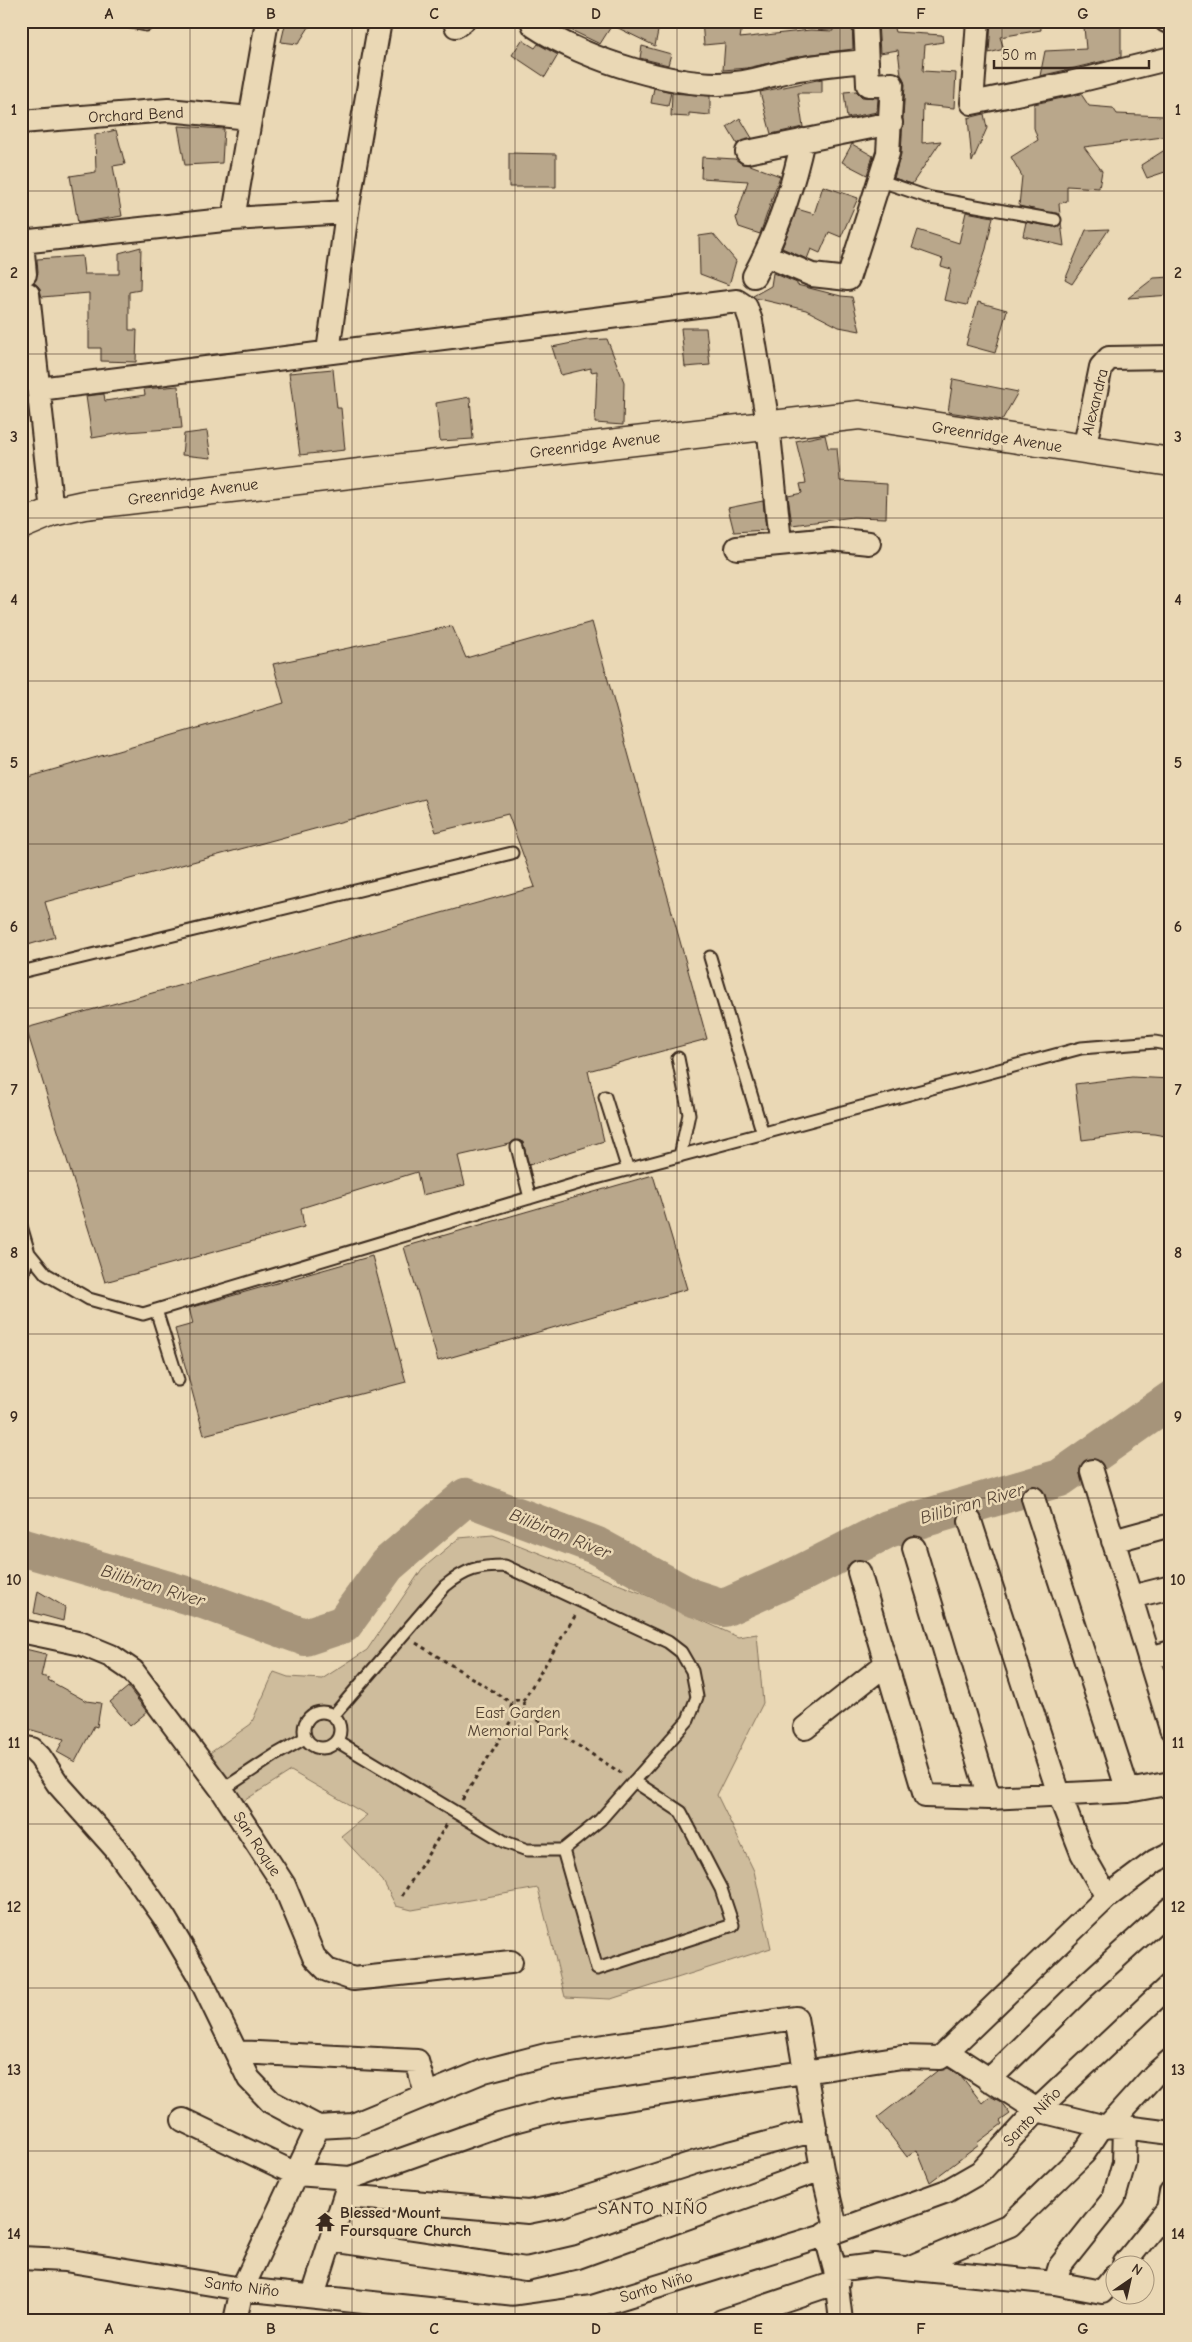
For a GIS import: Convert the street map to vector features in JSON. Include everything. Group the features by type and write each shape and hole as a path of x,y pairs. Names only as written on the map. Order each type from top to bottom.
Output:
{"street":[{"path":"233,219 267,21"},
{"path":"328,352 347,212 380,21"},
{"path":"532,21 534,26 548,35 606,63 704,84 742,82 798,69 867,60"},
{"path":"765,255 812,275 848,279 888,153 892,123 892,84 868,85 865,21"},
{"path":"978,21 972,103 1070,83 1171,58"},
{"path":"1166,21 1171,22"},
{"name":"Orchard Bend","path":"21,122 168,110 250,118"},
{"path":"748,152 892,123"},
{"path":"754,276 765,255 796,171 803,140"},
{"path":"52,512 22,242 233,219 347,212"},
{"path":"39,389 737,301 746,308 751,321 768,424 780,542"},
{"name":"Alexandra","path":"1084,450 1100,367 1109,358 1171,357"},
{"name":"Greenridge Avenue","path":"21,525 52,512 84,505 768,424 859,415 1171,462"},
{"path":"737,548 780,542 831,539 869,543"},
{"path":"1092,1471 1170,1722"},
{"path":"1034,1498 1128,1791"},
{"path":"970,1520 1060,1794 1082,1853 1107,1897"},
{"path":"1113,1541 1171,1525"},
{"path":"914,1548 989,1798"},
{"path":"859,1572 926,1796 989,1798 1128,1791 1171,1783"},
{"path":"1130,1597 1171,1587"},
{"name":"San Roque","path":"21,1631 82,1644 111,1656 133,1671 222,1790 284,1886 314,1957 327,1970 353,1979 511,1962"},
{"path":"1149,1658 1171,1652"},
{"path":"805,1728 886,1664"},
{"path":"21,1747 32,1749 40,1757 58,1784 115,1848 164,1917 199,1976 249,2079 271,2102 318,2127 353,2124 484,2071 550,2054 796,2018 822,2169 842,2321"},
{"path":"313,2296 348,2187 498,2125 555,2110 902,2057 940,2058 1107,1897 1155,1861 1171,1853"},
{"path":"989,2080 1086,1986 1171,1908"},
{"name":"Santo Niño","path":"21,2258 65,2260 242,2289 513,2318 592,2307 831,2232 947,2191 980,2172 1037,2110 1171,1984"},
{"path":"236,2052 417,2061 426,2094"},
{"path":"946,2052 1037,2110 1112,2126 1171,2134"},
{"path":"906,2268 1010,2225 1112,2126 1155,2074 1171,2060"},
{"path":"183,2120 296,2174 348,2187 528,2212 563,2206 696,2162 816,2130"},
{"path":"1055,2283 1060,2266 1114,2198 1124,2163 1112,2126"},
{"path":"235,2321 242,2289 318,2127"},
{"path":"331,2240 526,2269 578,2257 822,2169"},
{"path":"1132,2254 1168,2209 1171,2192"},
{"path":"722,2321 837,2276 874,2266 1055,2283 1102,2292 1104,2290"}],"lane":[{"path":"126,21 146,25"},
{"path":"878,180 931,198 1055,220"},
{"path":"21,972 512,853"},
{"path":"710,957 763,1134"},
{"path":"21,1226 29,1253 46,1274 89,1299 143,1314 628,1170 1081,1048 1155,1042 1171,1045"},
{"path":"678,1058 690,1114 680,1156"},
{"path":"605,1097 628,1170"},
{"path":"517,1147 530,1198"},
{"path":"21,1282 29,1253"},
{"path":"156,1310 178,1380"},
{"path":"333,1716 445,1586 459,1574 469,1569 505,1566 668,1642 681,1652 692,1670 697,1697 688,1720 600,1820 563,1850 527,1850 505,1842 337,1741"},
{"path":"318,1713 326,1713 333,1716 338,1723 340,1732 337,1741 327,1748 314,1747 305,1738 306,1722 311,1716 318,1713"},
{"path":"222,1790 274,1755 305,1738"},
{"path":"563,1850 598,1969 733,1924 721,1889 681,1812 634,1781"}],"path":[{"path":"523,1701 583,1602"},
{"path":"402,1634 512,1703"},
{"path":"512,1703 517,1700 523,1701"},
{"path":"512,1703 511,1709 515,1714 520,1714 526,1706 523,1701"},
{"path":"524,1711 634,1781"}],"green space":[{"name":"East Garden Memorial Park","path":"493,1535 646,1595 738,1637 757,1634 763,1703 717,1795 754,1871 771,1948 611,1999 565,1997 538,1888 412,1910 396,1906 383,1881 341,1836 367,1815 291,1771 242,1802 207,1755 251,1724 274,1672 288,1677 322,1679 367,1650 422,1569 459,1538"}],"building":[{"path":"286,21 313,21 298,44 281,42"},
{"path":"552,21 660,21 655,46 612,25 600,44"},
{"path":"702,21 743,21 740,38 810,30 833,31 832,22 852,21 853,49 805,55 747,68 723,70 725,43 704,45"},
{"path":"892,21 895,32 942,35 943,42 925,45 923,71 956,73 954,108 923,105 922,143 941,141 912,184 894,178 901,154 905,84 901,75 898,50 880,53 878,23"},
{"path":"991,21 1040,21 1041,30 1000,37 1004,49 989,53"},
{"path":"1104,21 1121,21 1121,57 1040,76 1045,51 1086,49 1084,27 1104,25"},
{"path":"522,40 535,48 538,44 558,55 545,77 512,55"},
{"path":"642,46 671,54 668,65 640,58"},
{"path":"822,79 822,93 798,93 803,127 771,134 760,92"},
{"path":"654,88 671,92 668,106 651,103"},
{"path":"856,91 862,97 878,98 877,112 847,118 844,92"},
{"path":"672,93 710,96 710,115 689,113 689,117 671,116"},
{"path":"1081,94 1089,106 1113,108 1117,114 1164,116 1171,131 1171,136 1084,147 1102,171 1099,188 1067,186 1067,201 1059,204 1060,215 1019,206 1022,176 1011,157 1038,140 1034,128 1034,104"},
{"path":"984,114 987,128 972,162 968,118"},
{"path":"740,118 752,138 737,144 727,127"},
{"path":"178,126 224,129 222,163 185,165"},
{"path":"116,130 125,164 113,166 122,216 78,223 70,176 96,172 95,135"},
{"path":"852,144 873,156 867,175 842,162"},
{"path":"1171,146 1171,170 1147,178 1141,165"},
{"path":"509,153 556,154 556,187 509,187"},
{"path":"702,157 735,159 742,164 780,176 760,234 739,227 736,218 748,181 701,178"},
{"path":"823,186 858,198 841,237 829,232 820,253 811,249 807,259 782,248 797,209 814,214"},
{"path":"966,212 993,217 986,249 967,305 944,300 951,269 941,266 943,259 912,248 918,230 959,243"},
{"path":"1026,222 1054,227 1061,223 1064,246 1023,236"},
{"path":"1109,229 1072,284 1065,280 1086,230"},
{"path":"713,234 736,261 729,285 700,274 699,236"},
{"path":"141,247 140,290 129,292 129,330 137,330 136,362 101,361 101,348 89,348 89,293 42,297 39,287 34,283 38,273 37,259 82,256 84,274 119,274 119,253"},
{"path":"773,273 797,283 797,285 852,297 860,331 839,327 806,310 755,298 753,296 771,286"},
{"path":"1171,277 1171,295 1128,298 1154,278"},
{"path":"978,302 1007,310 995,353 966,345"},
{"path":"681,328 706,328 710,365 685,367"},
{"path":"607,339 624,382 623,425 595,423 597,371 591,372 591,368 561,375 552,347 587,340"},
{"path":"333,369 337,408 341,408 345,450 300,455 289,373"},
{"path":"953,379 1018,392 1002,420 948,412"},
{"path":"178,386 182,428 127,432 92,438 86,396 104,394 105,401 145,395 144,389"},
{"path":"470,397 473,439 440,441 436,403"},
{"path":"207,431 211,458 182,455 184,434"},
{"path":"825,435 828,448 837,448 840,481 887,484 886,518 853,517 792,525 788,496 802,493 800,484 806,483 796,441"},
{"path":"763,501 766,530 734,532 728,508"},
{"path":"592,622 707,1039 588,1071 604,1141 529,1165 523,1142 515,1140 510,1144 458,1156 465,1185 422,1195 417,1172 301,1208 304,1227 105,1282 26,1028 535,887 508,814 436,832 425,799 45,902 55,937 21,947 21,779 284,703 273,664 452,626 466,658"},
{"path":"1132,1077 1171,1079 1171,1137 1135,1133 1082,1140 1075,1084"},
{"path":"653,1175 687,1289 438,1361 404,1247"},
{"path":"372,1256 406,1382 204,1435 175,1329 193,1324 189,1308"},
{"path":"38,1591 65,1607 63,1621 34,1613"},
{"path":"21,1648 46,1654 41,1676 49,1678 48,1680 86,1701 101,1703 97,1727 94,1726 75,1762 57,1752 64,1739 21,1727"},
{"path":"128,1687 147,1712 130,1726 110,1702"},
{"path":"948,2068 962,2077 982,2103 990,2096 1001,2102 1010,2114 1000,2121 1002,2124 977,2143 979,2145 930,2182 917,2150 907,2157 877,2118 937,2071"}],"waterway":[{"name":"Bilibiran River","path":"21,1547 203,1600 305,1637 344,1624 387,1565 466,1497 595,1545 690,1597 724,1608 802,1573 888,1529 1060,1478 1171,1400"}],"place":[{"name":"Blessed Mount Foursquare Church","path":"325,2222"}],"district":[{"name":"SANTO NIÑO","path":"653,2208"}]}
